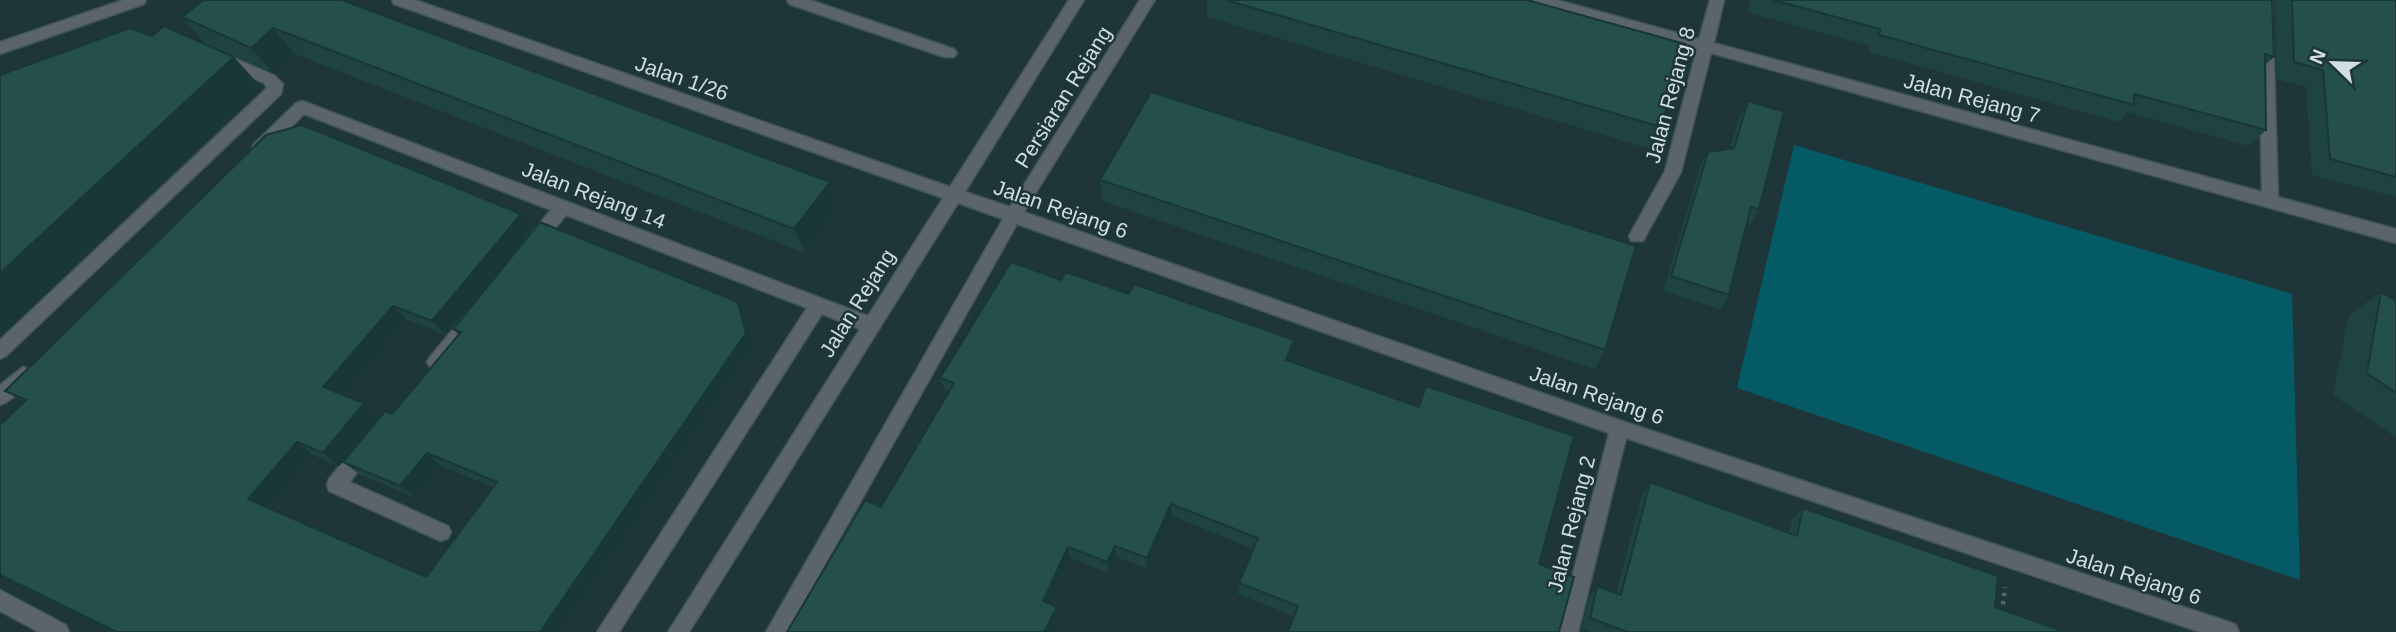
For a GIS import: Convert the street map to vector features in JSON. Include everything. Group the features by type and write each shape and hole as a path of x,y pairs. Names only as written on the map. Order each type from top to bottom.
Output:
{"street":[{"path":"89,0 93,16"},
{"path":"0,48 139,0"},
{"name":"Jalan 1/26","path":"399,0 951,195"},
{"path":"794,0 949,53"},
{"name":"Jalan Rejang","path":"678,632 951,195 1077,0"},
{"name":"Persiaran Rejang","path":"776,632 1013,216 1148,0"},
{"name":"Jalan Rejang 7","path":"1537,0 2396,236"},
{"name":"Jalan Rejang 8","path":"1637,236 1673,172 1717,0"},
{"path":"2265,0 2270,202"},
{"path":"0,351 275,90 275,85 269,79 208,53"},
{"name":"Jalan Rejang 14","path":"252,156 302,107 870,325"},
{"name":"Jalan Rejang 6","path":"951,195 1619,428 2229,632"},
{"path":"519,260 563,207"},
{"path":"423,378 484,303"},
{"path":"607,632 819,305"},
{"path":"0,397 40,359"},
{"name":"Jalan Rejang 2","path":"1567,632 1619,428"},
{"path":"380,432 336,485 441,532"},
{"path":"0,600 59,632"}],"path":[{"path":"2001,620 2009,559"}],"shaded area":[{"path":"1794,145 2292,294 2300,580 1737,388"}],"building":[{"path":"203,0 342,0 830,182 794,229 273,28 251,48 182,17"},
{"path":"1226,0 1527,0 1685,44 1661,127"},
{"path":"1773,0 2272,0 2274,57 2265,54 2266,130 2134,94 2134,105 1879,35 1880,29"},
{"path":"2292,0 2396,0 2396,177 2330,159 2323,70 2294,62"},
{"path":"164,26 234,57 0,273 0,75 130,28 152,36"},
{"path":"1151,92 1636,246 1605,350 1100,180"},
{"path":"1748,101 1784,112 1759,209 1751,207 1729,295 1671,276 1708,152 1734,148"},
{"path":"302,125 521,214 432,321 393,306 323,387 364,403 323,453 297,442 248,499 426,577 497,482 427,453 400,486 343,462 385,411 392,414 461,332 453,329 540,222 738,302 746,333 540,632 117,632 0,575 0,425 26,400 5,391 266,135"},
{"path":"1011,262 1061,280 1066,272 1129,294 1134,284 1294,340 1286,360 1419,407 1426,386 1574,436 1539,564 1574,577 1559,632 1288,632 1298,606 1239,583 1258,538 1171,504 1147,558 1115,546 1107,562 1068,547 1043,601 1057,607 1044,632 787,632 865,500 881,507 954,383 940,378"},
{"path":"2381,292 2396,301 2396,393 2367,373"},
{"path":"1650,482 1797,536 1803,508 1998,576 1995,607 2065,632 1627,632 1590,618 1597,586 1621,595"}]}
